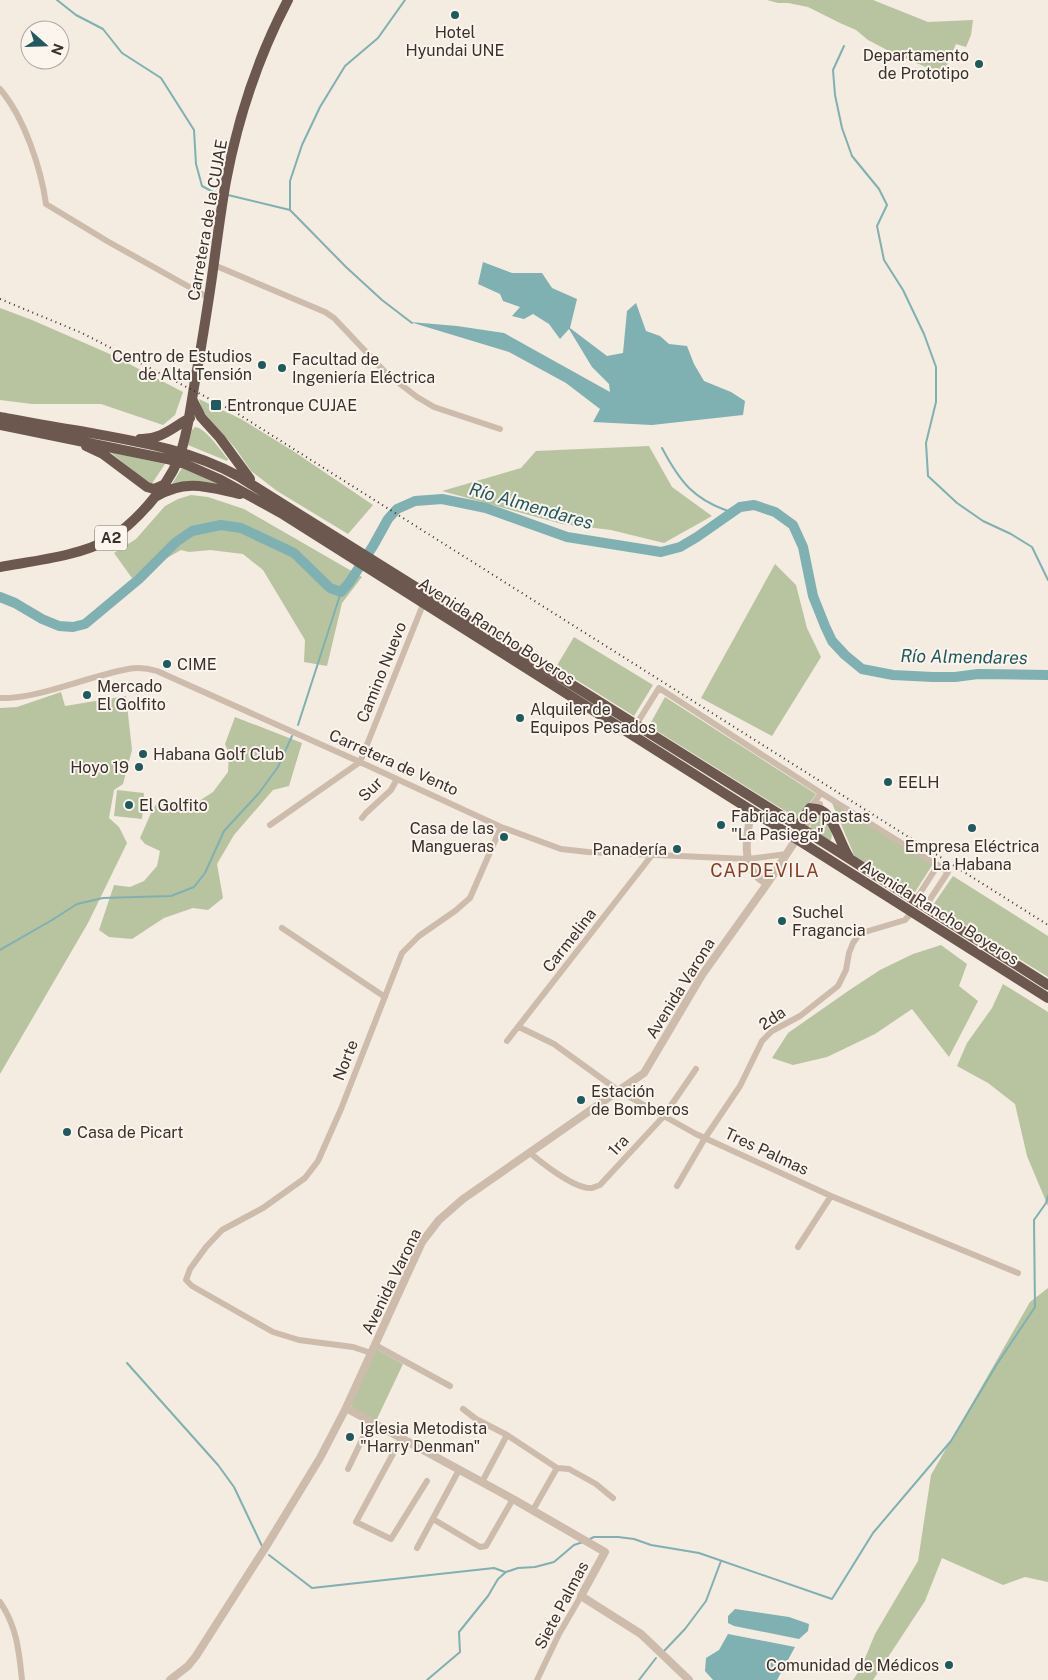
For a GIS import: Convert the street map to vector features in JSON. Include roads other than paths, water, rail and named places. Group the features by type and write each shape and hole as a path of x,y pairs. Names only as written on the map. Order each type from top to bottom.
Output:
{"highway":[{"name":"Carretera de la CUJAE","path":"179,457 192,399 226,182 248,94 266,46 288,0"},
{"path":"192,399 198,412 260,494"},
{"name":"Avenida Rancho Boyeros","path":"0,417 117,438 179,457 219,479 260,494 392,577 636,724 1048,985"},
{"path":"117,438 147,440 165,434 188,419 195,417 205,421"},
{"name":"Avenida Rancho Boyeros","path":"0,425 130,450 179,457"},
{"path":"62,437 103,454 136,479 152,488 157,488 163,484"},
{"name":"A2","path":"0,567 71,553 101,543 127,526 143,509 163,484 179,457"},
{"path":"136,479 145,494 143,509"},
{"path":"152,499 179,487 196,485 260,494"},
{"name":"Avenida Rancho Boyeros","path":"392,577 424,602 1048,998"},
{"path":"801,828 817,808 829,817 844,849 853,862"}],"street":[{"path":"0,90 19,117 44,189 46,204 107,241 209,298"},
{"path":"214,265 325,312 334,318 386,373 417,397 434,407 500,429"},
{"name":"Camino Nuevo","path":"360,762 424,602"},
{"name":"Carretera de Vento","path":"0,698 30,696 135,667 145,668 156,671 360,762 501,827 561,849 588,852 748,859 787,854"},
{"path":"636,724 660,688 821,793 948,872 924,907"},
{"path":"270,825 360,762"},
{"name":"Sur","path":"362,818 391,790 397,779"},
{"path":"817,808 821,793"},
{"path":"817,808 821,793"},
{"path":"751,809 748,859 754,874 767,884"},
{"name":"Norte","path":"373,1349 300,1340 273,1332 192,1286 186,1280 190,1269 206,1247 222,1230 263,1208 305,1178 318,1161 341,1109 402,953 419,936 470,898 501,827"},
{"name":"Avenida Varona","path":"170,1680 188,1666 196,1656 320,1458 346,1408 422,1242 438,1220 463,1199 644,1073 702,975 767,884 787,854 801,828"},
{"name":"Carmelina","path":"507,1041 652,855"},
{"path":"915,901 938,865"},
{"name":"2da","path":"677,1186 705,1138 740,1086 762,1041 772,1032 800,1016 838,986 846,970 848,953 858,936 873,929 906,920 912,912"},
{"path":"282,928 385,997"},
{"name":"Tres Palmas","path":"518,1027 554,1044 619,1091 663,1117 705,1138 831,1196 1018,1273"},
{"name":"1ra","path":"530,1152 580,1186 592,1188 600,1184 663,1117 696,1069"},
{"path":"798,1247 831,1196"},
{"path":"373,1349 450,1386"},
{"path":"346,1408 370,1423 532,1510 557,1468"},
{"path":"463,1410 507,1435 557,1468 569,1469 596,1484 613,1498"},
{"path":"348,1469 370,1423"},
{"path":"482,1482 507,1435"},
{"path":"400,1439 356,1522 391,1540 427,1481"},
{"path":"417,1548 459,1470"},
{"path":"432,1520 480,1547 486,1546 513,1499"},
{"name":"Siete Palmas","path":"532,1510 605,1552 558,1634 537,1680"},
{"path":"581,1596 641,1634 689,1680"},
{"path":"0,1602 6,1610 17,1638 22,1680"}],"water":[{"path":"483,262 512,273 542,273 552,288 577,299 570,328 607,356 623,353 627,311 636,303 646,331 660,336 669,344 687,346 694,364 704,381 731,392 745,401 743,415 652,425 593,422 600,409 566,383 509,352 410,322 504,333 610,392 609,384 592,367 569,329 560,339 549,324 533,314 524,319 512,316 520,307 503,301 500,294 478,284"},
{"path":"735,1609 789,1617 809,1624 808,1631 799,1639 734,1626 728,1623 728,1616"},
{"path":"728,1634 795,1647 777,1680 713,1680 705,1671 706,1658 719,1650"}],"waterway":[{"path":"57,0 76,15 103,29 122,53 161,78 194,130 196,164 202,186 221,194"},
{"path":"290,210 290,181 302,145 320,107 345,66 378,38 405,0"},
{"path":"844,46 833,70 835,95 842,128 852,156 879,189 887,205 877,226 884,260 903,290 924,334 936,367 936,402 926,443 928,476 957,503 983,521 1011,534 1032,547 1048,580"},
{"path":"228,195 290,210 346,267 382,300 412,323"},
{"path":"662,448 675,471 689,488 707,502 731,512"},
{"name":"Río Almendares","path":"0,597 59,626 73,627 85,624 139,579 176,542 192,531 221,525 241,528 294,553 330,588 341,592 373,546 388,519 397,509 415,501 442,499 486,508 567,537 661,552 680,547 740,507 754,505 775,512 793,525 803,547 813,596 832,641 862,669 893,675 933,677 978,674 1048,675"},
{"path":"298,725 341,592"},
{"path":"0,950 77,904 103,898 171,896 194,887 205,873 224,831 259,793 278,767 292,736"},
{"path":"588,1540 594,1537 618,1537 699,1553 832,1599 873,1533 951,1441 997,1364 1035,1307 1034,1220 1046,1203 1048,1196"},
{"path":"127,1363 218,1465 234,1487 262,1546"},
{"path":"427,1680 460,1652 459,1632 488,1596 498,1579 506,1572 518,1568 535,1567 554,1562 574,1545 583,1542"},
{"path":"269,1555 312,1588 494,1568 505,1572"},
{"path":"664,1651 685,1629 706,1601 721,1561"},
{"path":"639,1680 656,1658"}],"railway":[{"path":"0,299 82,333 235,412 1048,925"}],"place":[{"name":"Hotel Hyundai UNE","path":"455,15"},
{"name":"Departamento de Prototipo","path":"979,64"},
{"name":"Centro de Estudios de Alta Tensión","path":"262,365"},
{"name":"Facultad de Ingeniería Eléctrica","path":"282,368"},
{"name":"Entronque CUJAE","path":"216,405"},
{"name":"CIME","path":"167,664"},
{"name":"Mercado El Golfito","path":"87,695"},
{"name":"Alquiler de Equipos Pesados","path":"520,718"},
{"name":"Habana Golf Club","path":"143,754"},
{"name":"Hoyo 19","path":"139,767"},
{"name":"EELH","path":"888,782"},
{"name":"El Golfito","path":"129,805"},
{"name":"Fabriaca de pastas \"La Pasiega\"","path":"721,825"},
{"name":"Empresa Eléctrica La Habana","path":"972,828"},
{"name":"Casa de las Mangueras","path":"504,837"},
{"name":"Panadería","path":"677,849"},
{"name":"Suchel Fragancia","path":"782,921"},
{"name":"Estación de Bomberos","path":"581,1100"},
{"name":"Casa de Picart","path":"67,1132"},
{"name":"Iglesia Metodista \"Harry Denman\"","path":"350,1437"},
{"name":"Comunidad de Médicos","path":"949,1665"}],"district":[{"name":"CAPDEVILA","path":"765,871"}]}
